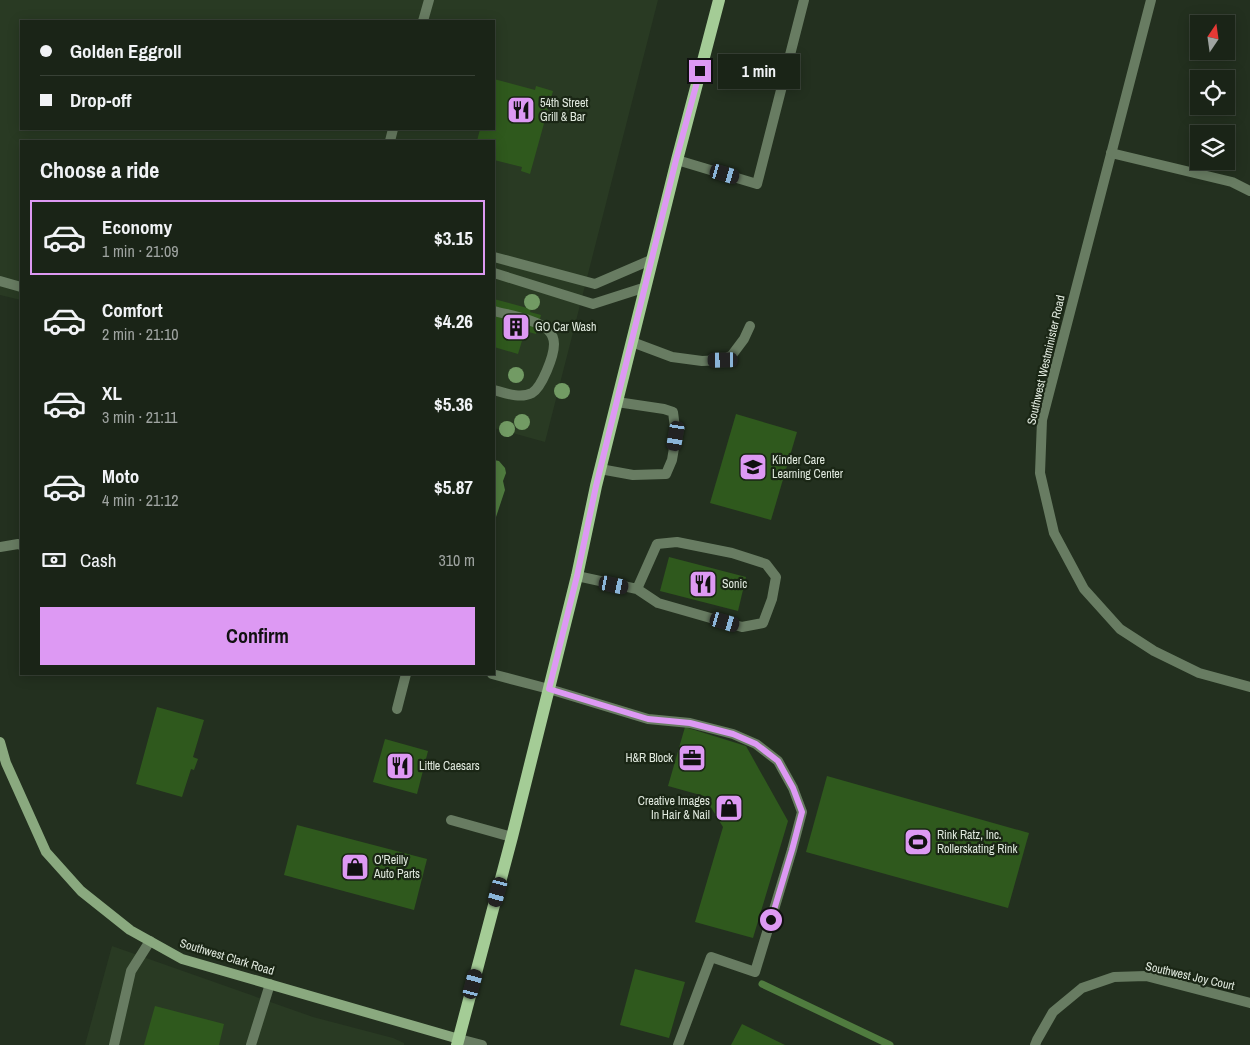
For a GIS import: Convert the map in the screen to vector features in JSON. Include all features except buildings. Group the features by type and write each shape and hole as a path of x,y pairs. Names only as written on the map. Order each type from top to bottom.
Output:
{"main road":[{"path":"458,1042 512,837 577,576 600,469 676,160 719,0"}],"street":[{"path":"423,20 429,0"},
{"path":"676,160 757,184 804,0"},
{"name":"Southwest Westminister Road","path":"1151,0 1042,420 1040,473 1054,533 1084,589 1120,629 1154,651 1198,672 1250,687"},
{"path":"1111,153 1232,182 1250,190"},
{"path":"495,258 595,284 653,258"},
{"path":"495,272 592,304 646,287"},
{"path":"0,281 20,287"},
{"path":"495,311 547,328 552,335 554,345 549,366 534,392 525,395 509,394 495,390"},
{"path":"632,342 672,357 702,361 723,360 732,355 744,339 750,326"},
{"path":"600,469 633,474 666,474 672,460 676,436 673,412 617,402"},
{"path":"577,576 637,589 658,603 742,626 763,623 772,599 776,577 766,564 732,553 677,542 657,544 637,589"},
{"path":"0,547 20,545"},
{"path":"397,709 406,675"},
{"path":"495,675 648,719 690,723 733,734 756,744 778,761 793,788 802,812 755,972 711,957 678,1045"},
{"name":"Southwest Clark Road","path":"0,742 6,763 46,852 81,891 130,930 182,959 458,1042"},
{"path":"451,820 512,837"},
{"path":"114,1045 131,971 150,941"},
{"name":"Southwest Joy Court","path":"1035,1045 1053,1012 1082,988 1114,977 1146,976 1250,1003"},
{"path":"252,1045 270,984"},
{"path":"458,1042 482,1045"}],"shaded area":[{"path":"0,0 658,0 545,442 495,428 495,140 20,140 20,300 0,295"},
{"path":"495,460 499,461 505,468 506,473 503,481 505,490 495,524"},
{"path":"112,946 313,1017 393,1038 404,1043 404,1045 85,1045"}],"waterway":[{"path":"762,984 890,1045"}],"place":[{"name":"54th Street Grill & Bar","path":"521,110"},
{"name":"GO Car Wash","path":"516,327"},
{"name":"Kinder Care Learning Center","path":"753,467"},
{"name":"Sonic","path":"703,584"},
{"name":"H&R Block","path":"692,758"},
{"name":"Little Caesars","path":"400,766"},
{"name":"Creative Images In Hair & Nail","path":"729,808"},
{"name":"Rink Ratz, Inc. Rollerskating Rink","path":"918,842"},
{"name":"O'Reilly Auto Parts","path":"355,867"}],"route":[{"path":"700,71 676,160 596,486 577,576 549,689 648,719 690,723 733,734 756,744 778,761 793,788 802,812 771,920"}]}
